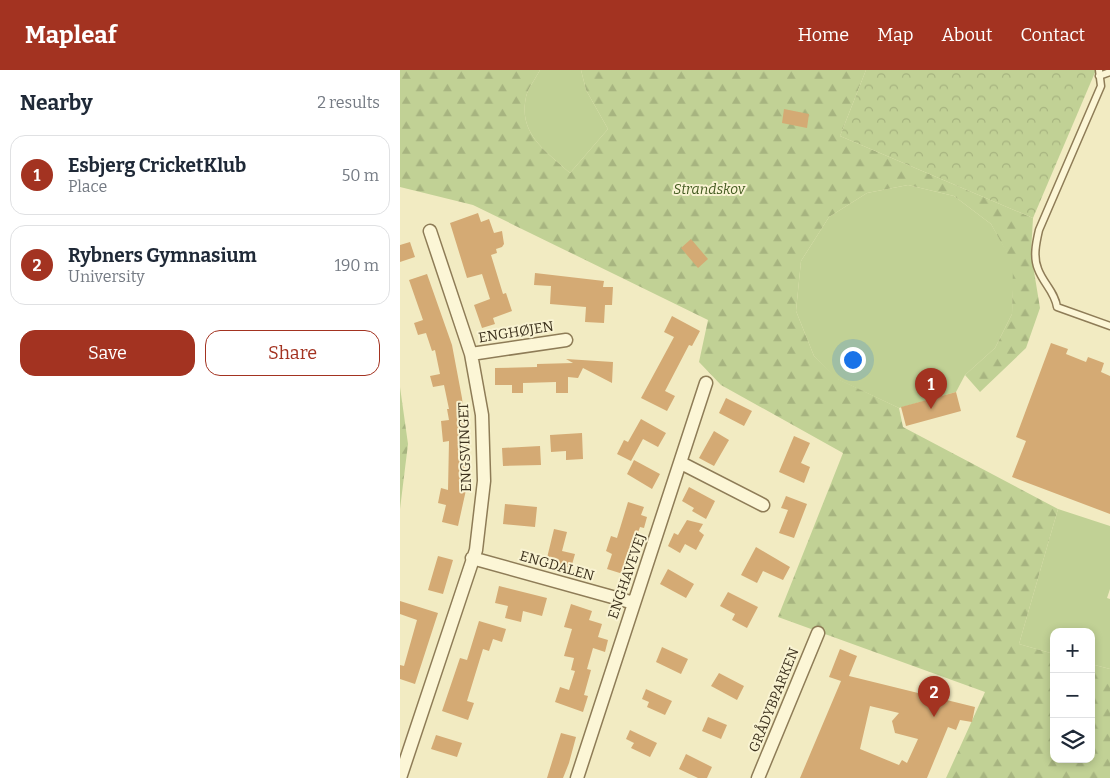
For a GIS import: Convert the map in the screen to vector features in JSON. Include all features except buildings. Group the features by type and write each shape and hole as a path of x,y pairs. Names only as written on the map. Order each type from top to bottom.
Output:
{"street":[{"name":"ENGSVINGET","path":"400,778 476,550 484,481 482,414 471,354 430,231"},
{"name":"ENGHØJEN","path":"471,354 566,340"},
{"name":"ENGHAVEVEJ","path":"578,778 706,383"},
{"path":"681,463 763,505"},
{"name":"ENGDALEN","path":"472,558 634,603"},
{"name":"GRÅDYBPARKEN","path":"758,778 818,633"}],"lane":[{"path":"1110,72 1099,73 1101,86 1039,230 1035,250 1038,269 1056,297 1058,307 1110,326"}],"green space":[{"name":"Strandskov","path":"400,70 540,70 526,97 526,121 536,141 570,173 608,129 586,90 581,70 866,70 840,136 1033,218 1031,253 1040,308 1026,348 980,392 965,375 995,348 1012,314 1013,264 991,224 954,196 908,185 867,193 829,217 801,261 796,311 814,356 838,379 899,408 903,427 1058,509 1019,644 1050,653 1050,763 1095,763 1095,665 1110,669 1110,778 946,778 985,692 778,617 843,453 721,385 699,362 708,320 473,205 400,187"},
{"path":"540,70 581,70 586,90 608,129 570,173 536,141 526,121 526,97"},
{"path":"866,70 1096,70 1033,218 840,136"},
{"path":"908,185 954,196 991,224 1014,264 1012,314 995,348 965,375 956,392 899,408 837,379 814,356 796,311 801,261 829,217 867,193"},
{"path":"400,387 408,444 400,509"},
{"path":"1058,509 1110,526 1110,589 1107,598 1110,599 1110,669 1095,665 1095,628 1050,628 1050,653 1019,644"}],"place":[{"name":"Esbjerg CricketKlub","path":"931,409"},
{"name":"Rybners Gymnasium","path":"934,717"}]}
